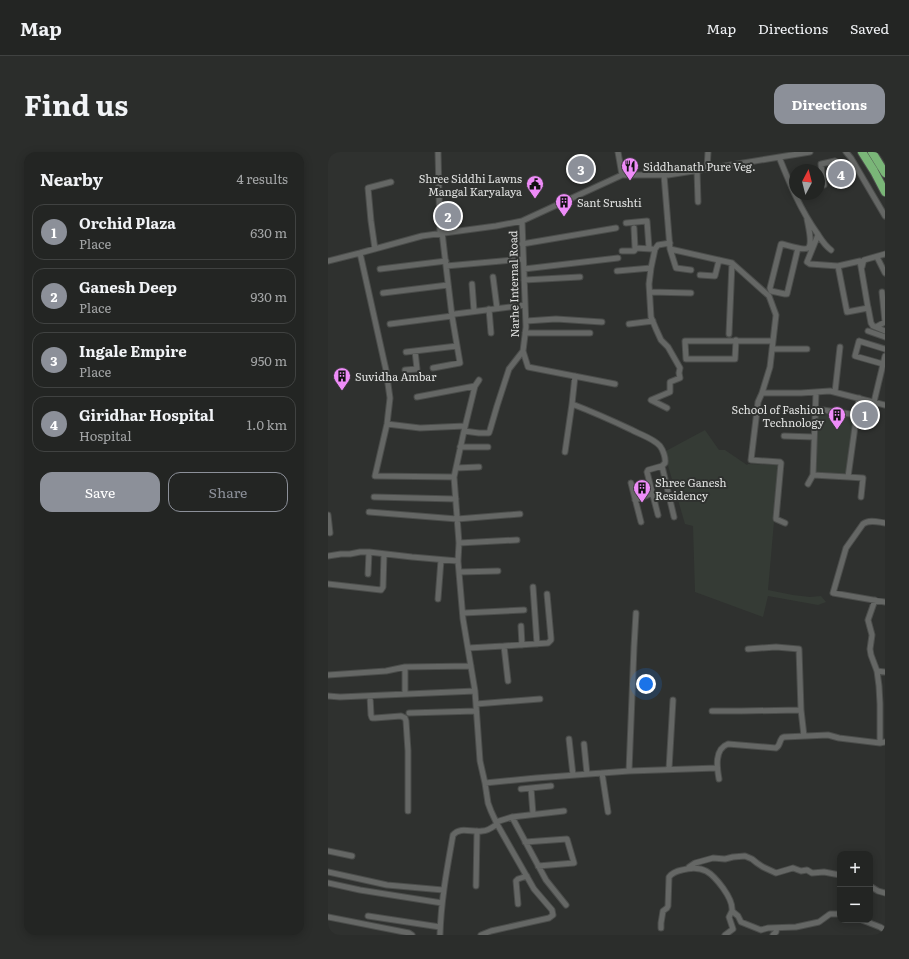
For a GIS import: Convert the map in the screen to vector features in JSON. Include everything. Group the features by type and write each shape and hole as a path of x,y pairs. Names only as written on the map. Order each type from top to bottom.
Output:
{"highway":[{"path":"862,152 885,192"},
{"path":"872,152 885,173"}],"street":[{"path":"433,368 460,363 441,232 438,152"},
{"path":"618,152 622,175"},
{"path":"707,169 708,152"},
{"path":"328,261 441,232 522,221 622,175 664,175 810,152"},
{"path":"846,152 885,216"},
{"path":"779,157 789,181"},
{"path":"821,164 836,162 839,183"},
{"path":"696,170 698,202"},
{"path":"664,175 670,246 676,268 691,270"},
{"path":"375,249 368,188 391,182"},
{"path":"798,200 807,219 827,247 831,250"},
{"path":"798,248 787,294 772,291 770,288 780,246 782,244 806,249 810,246 811,240 807,219"},
{"path":"626,223 647,220 649,248"},
{"name":"Narhe Internal Road","path":"464,429 479,433 489,433 509,369 523,351 526,321 522,221"},
{"path":"522,244 616,228"},
{"path":"634,228 635,248"},
{"path":"818,235 806,262 810,264 838,266 860,261 871,323 873,326 885,331"},
{"path":"667,408 651,400 670,392 670,382 680,378 680,368 668,347 661,340 651,317 649,284 655,249 658,245 670,246 732,263 769,296 776,315 770,368 758,402 751,460 781,463 776,520 785,523"},
{"path":"622,251 634,251 635,248 655,249"},
{"path":"360,253 386,370 390,398 387,424 375,476 454,477"},
{"path":"868,308 868,297 862,265 864,260 885,254"},
{"path":"877,257 885,273"},
{"path":"524,269 618,258"},
{"path":"380,269 446,263 523,259"},
{"path":"700,275 715,276 718,260"},
{"path":"729,334 732,263"},
{"path":"838,266 847,312 868,308"},
{"path":"617,270 651,268"},
{"path":"493,277 497,308"},
{"path":"524,280 580,277"},
{"path":"472,284 474,311"},
{"path":"383,294 448,285"},
{"path":"650,292 691,294"},
{"path":"876,327 885,322 882,292"},
{"path":"390,324 525,305"},
{"path":"489,310 491,333"},
{"path":"526,321 556,319 602,322"},
{"path":"629,324 653,321"},
{"path":"868,331 885,336"},
{"path":"525,332 590,333"},
{"path":"736,340 735,359 686,359 685,341 736,340 773,341"},
{"path":"883,364 855,356 859,341 885,349"},
{"path":"406,352 457,346"},
{"path":"835,392 840,347"},
{"path":"772,349 807,349"},
{"path":"405,370 417,369 415,351"},
{"path":"523,351 528,367 615,384"},
{"path":"874,402 885,356"},
{"path":"565,452 575,376"},
{"path":"479,380 475,386 454,477 459,543 458,561 463,614 475,691 479,752 488,803 497,823 534,888 552,910 552,915 549,918 491,931 481,935"},
{"path":"417,397 475,386"},
{"path":"762,393 830,391 885,405"},
{"path":"808,484 813,474 816,392"},
{"path":"848,477 859,398"},
{"path":"572,404 609,419 649,438 660,446 666,461 665,464 648,470 647,472 658,515"},
{"path":"816,409 857,414"},
{"path":"387,424 420,428 464,429"},
{"path":"784,436 814,437"},
{"path":"460,447 488,446"},
{"path":"662,466 674,517"},
{"path":"456,468 479,467"},
{"path":"813,474 863,478 862,497"},
{"path":"630,483 640,522"},
{"path":"635,500 653,493"},
{"path":"374,496 456,499"},
{"path":"369,512 457,519 520,514"},
{"path":"328,515 330,533"},
{"path":"885,523 869,521 863,524 846,548 833,593 885,602"},
{"path":"459,543 517,540"},
{"path":"328,556 369,552 458,561"},
{"path":"368,574 369,552"},
{"path":"328,584 381,590 383,588 384,554"},
{"path":"438,599 441,560"},
{"path":"459,572 498,571"},
{"path":"533,587 537,644"},
{"path":"468,648 548,643 551,640 547,594"},
{"path":"719,779 717,768 719,753 726,744 776,748 784,737 828,735 839,738 882,742 879,686 877,672 870,649 872,635 868,620 876,600"},
{"path":"463,614 524,610"},
{"path":"629,771 636,613"},
{"path":"521,626 522,645"},
{"path":"504,646 508,681"},
{"path":"748,648 776,647 799,650 801,710 804,736"},
{"path":"328,675 386,671 405,667 471,666"},
{"path":"405,667 405,694"},
{"path":"877,672 885,672"},
{"path":"328,696 370,696 475,691"},
{"path":"370,696 372,718 401,716 406,721 408,751 408,811"},
{"path":"476,704 540,698"},
{"path":"669,769 673,700"},
{"path":"712,710 801,710"},
{"path":"409,713 476,711"},
{"path":"569,739 573,775"},
{"path":"584,744 587,774"},
{"path":"485,783 629,771 717,768"},
{"path":"602,773 608,812"},
{"path":"521,789 551,786"},
{"path":"531,788 533,814"},
{"path":"440,935 443,890 453,835 456,832 460,830 482,832 497,823 512,817 564,811"},
{"path":"512,817 546,880 566,905"},
{"path":"476,886 477,831"},
{"path":"525,842 567,839 574,863 538,866"},
{"path":"328,851 352,856"},
{"path":"687,869 695,863 713,858 745,856 776,873 793,868 801,871 807,870 837,875"},
{"path":"662,928 661,923 663,911 668,906 669,877 674,873 691,868 703,870 712,874 727,894 732,907 729,917 733,929 725,935"},
{"path":"328,872 387,884 443,890"},
{"path":"518,904 516,881 527,876"},
{"path":"328,883 360,890 442,903"},
{"path":"872,887 885,893"},
{"path":"732,911 738,916 740,922 761,930 768,928 796,927 818,922 830,914 837,914"},
{"path":"368,916 440,927"},
{"path":"328,917 412,935"},
{"path":"868,923 885,930"},
{"path":"773,935 777,928"}],"shaded area":[{"path":"817,408 854,412 846,479 814,476"},
{"path":"705,430 719,450 725,450 747,465 779,465 768,590 810,597 821,596 826,602 818,605 768,596 763,617 695,592 693,526 685,524 664,452"}],"place":[{"name":"Ingale Empire","path":"581,169"},
{"name":"Giridhar Hospital","path":"841,174"},
{"name":"Siddhanath Pure Veg.","path":"630,181"},
{"name":"Shree Siddhi Lawns Mangal Karyalaya","path":"535,199"},
{"name":"Ganesh Deep","path":"448,216"},
{"name":"Sant Srushti","path":"564,217"},
{"name":"Suvidha Ambar","path":"342,391"},
{"name":"Orchid Plaza","path":"865,415"},
{"name":"School of Fashion Technology","path":"837,430"},
{"name":"Shree Ganesh Residency","path":"642,503"}]}
